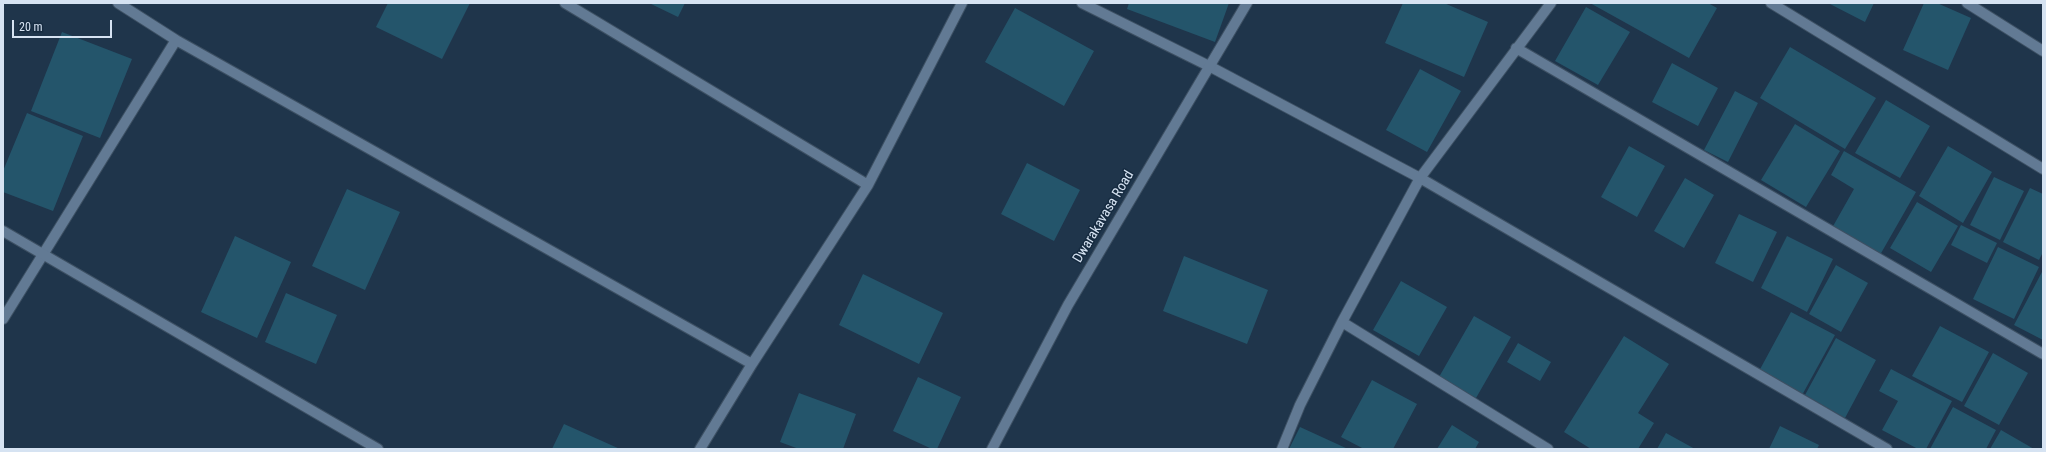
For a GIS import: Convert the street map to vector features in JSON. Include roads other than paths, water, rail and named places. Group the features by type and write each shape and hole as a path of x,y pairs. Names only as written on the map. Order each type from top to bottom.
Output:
{"street":[{"path":"118,3 176,40 752,364"},
{"path":"565,3 868,185"},
{"path":"700,449 752,364 868,185 962,3"},
{"path":"1082,3 1209,66 1420,178 1887,449"},
{"name":"Dwarakavasa Road","path":"992,449 1068,305 1247,3"},
{"path":"1282,449 1300,404 1342,322 1420,178 1551,3"},
{"path":"1771,3 2043,170"},
{"path":"1967,3 2043,51"},
{"path":"3,319 176,40"},
{"path":"1516,48 2043,354"},
{"path":"3,231 378,449"},
{"path":"1342,322 1548,449"}]}
